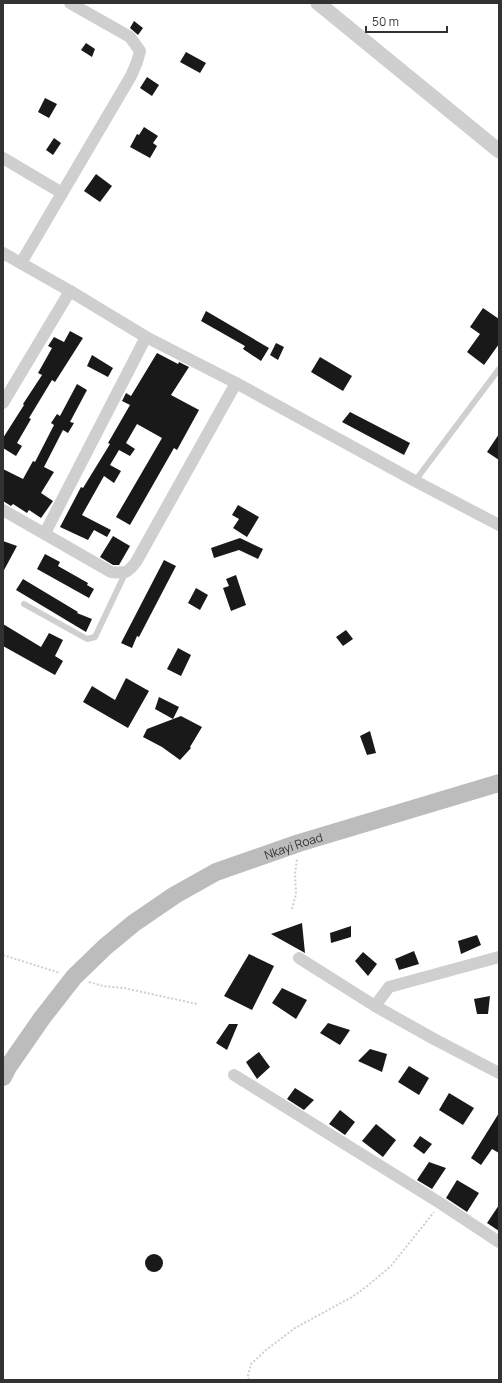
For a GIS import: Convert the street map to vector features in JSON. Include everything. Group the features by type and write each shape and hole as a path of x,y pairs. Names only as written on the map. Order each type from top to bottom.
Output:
{"main road":[{"name":"Nkayi Road","path":"3,1077 42,1018 74,977 105,947 134,923 175,895 216,872 300,843 499,783"}],"street":[{"path":"21,263 138,62 140,51 130,37 70,3"},
{"path":"318,3 499,151"},
{"path":"3,158 62,193"},
{"path":"3,253 146,337 236,383 499,526"},
{"path":"3,403 70,291"},
{"path":"44,533 146,337"},
{"path":"3,510 111,572 124,573 130,571 236,383"},
{"path":"375,1006 389,987 499,957"},
{"path":"299,958 375,1006 434,1039 498,1071"},
{"path":"234,1075 440,1203 499,1242"}],"lane":[{"path":"415,481 499,369"},
{"path":"24,604 87,639 95,637 124,573"}],"path":[{"path":"292,909 296,894 295,874 300,843"},
{"path":"3,955 103,986 124,988 197,1004"},
{"path":"249,1380 248,1376 251,1364 266,1350 295,1328 352,1297 391,1266 440,1203"}],"building":[{"path":"134,21 143,28 138,35 130,28"},
{"path":"86,43 95,49 92,57 81,50"},
{"path":"186,52 206,63 200,73 180,62"},
{"path":"147,77 159,85 152,96 140,88"},
{"path":"45,98 57,104 49,118 38,112"},
{"path":"144,127 158,136 153,143 157,146 150,158 130,147 137,134 139,135"},
{"path":"54,138 61,143 53,155 46,150"},
{"path":"96,174 112,186 100,202 84,191"},
{"path":"483,308 499,319 499,344 484,365 467,352 480,334 470,327"},
{"path":"206,311 269,348 261,361 243,349 245,346 201,321"},
{"path":"70,331 83,338 55,382 52,380 29,418 31,419 17,443 22,446 16,456 3,448 3,438 42,375 38,373 52,348 48,346 54,337 64,342"},
{"path":"276,343 284,347 278,360 270,355"},
{"path":"157,353 178,364 179,362 189,367 171,395 199,410 177,450 174,448 130,525 116,517 162,438 137,424 126,443 135,449 130,456 119,450 110,465 121,471 114,483 104,476 82,515 111,530 107,537 94,530 88,540 60,527 81,487 83,488 110,444 108,443 130,405 122,401 126,393 131,396"},
{"path":"92,355 113,368 108,377 87,366"},
{"path":"320,357 352,376 343,391 311,372"},
{"path":"77,384 87,390 70,422 74,423 68,433 63,430 44,467 54,472 41,493 53,501 41,518 29,510 27,513 13,504 11,506 3,501 3,469 23,479 33,461 35,462 54,425 51,423 57,414 60,416"},
{"path":"350,412 410,443 404,455 342,422"},
{"path":"499,434 499,460 487,452"},
{"path":"238,505 259,517 247,537 233,528 239,519 232,515"},
{"path":"113,536 130,546 119,565 113,565 100,557"},
{"path":"240,538 263,549 258,559 239,550 214,558 211,548"},
{"path":"3,541 17,546 3,572"},
{"path":"45,554 60,562 58,566 88,583 87,585 94,589 89,598 37,569"},
{"path":"164,560 176,566 139,637 137,636 132,648 121,643"},
{"path":"236,575 246,605 231,611 223,588 229,586 226,579"},
{"path":"23,579 78,612 77,613 92,619 86,632 16,590"},
{"path":"196,588 208,595 200,610 188,603"},
{"path":"3,624 41,647 49,633 63,640 55,656 63,661 55,675 3,646"},
{"path":"346,630 353,639 343,646 336,637"},
{"path":"178,648 191,655 181,676 167,669"},
{"path":"126,678 149,691 128,728 83,702 92,686 115,700"},
{"path":"159,697 179,707 173,719 155,709"},
{"path":"181,716 202,727 190,747 191,748 180,760 162,747 143,737 147,729"},
{"path":"370,731 376,753 367,755 360,736"},
{"path":"302,923 305,953 271,934"},
{"path":"351,926 351,937 331,943 330,933"},
{"path":"477,935 481,945 461,954 458,941"},
{"path":"414,951 419,964 399,970 395,959"},
{"path":"363,952 377,964 368,976 355,961"},
{"path":"249,954 274,966 252,1010 224,996"},
{"path":"282,988 307,1000 296,1019 272,1003"},
{"path":"490,996 488,1014 477,1014 474,999"},
{"path":"328,1023 350,1030 340,1045 320,1033"},
{"path":"229,1024 238,1024 227,1050 216,1043"},
{"path":"370,1049 387,1054 382,1072 358,1061"},
{"path":"259,1052 270,1067 257,1079 246,1062"},
{"path":"409,1066 429,1078 419,1095 398,1082"},
{"path":"295,1088 314,1100 304,1110 287,1099"},
{"path":"449,1093 474,1108 463,1125 439,1110"},
{"path":"340,1110 355,1122 345,1135 329,1124"},
{"path":"499,1113 499,1153 492,1149 481,1165 471,1158"},
{"path":"376,1124 396,1140 383,1157 362,1141"},
{"path":"420,1136 432,1144 424,1154 413,1146"},
{"path":"429,1162 446,1168 432,1189 417,1180"},
{"path":"457,1180 479,1193 467,1212 446,1198"},
{"path":"499,1205 499,1231 487,1223"},
{"path":"154,1254 160,1257 163,1263 160,1269 154,1272 148,1269 145,1263 148,1257"}]}
